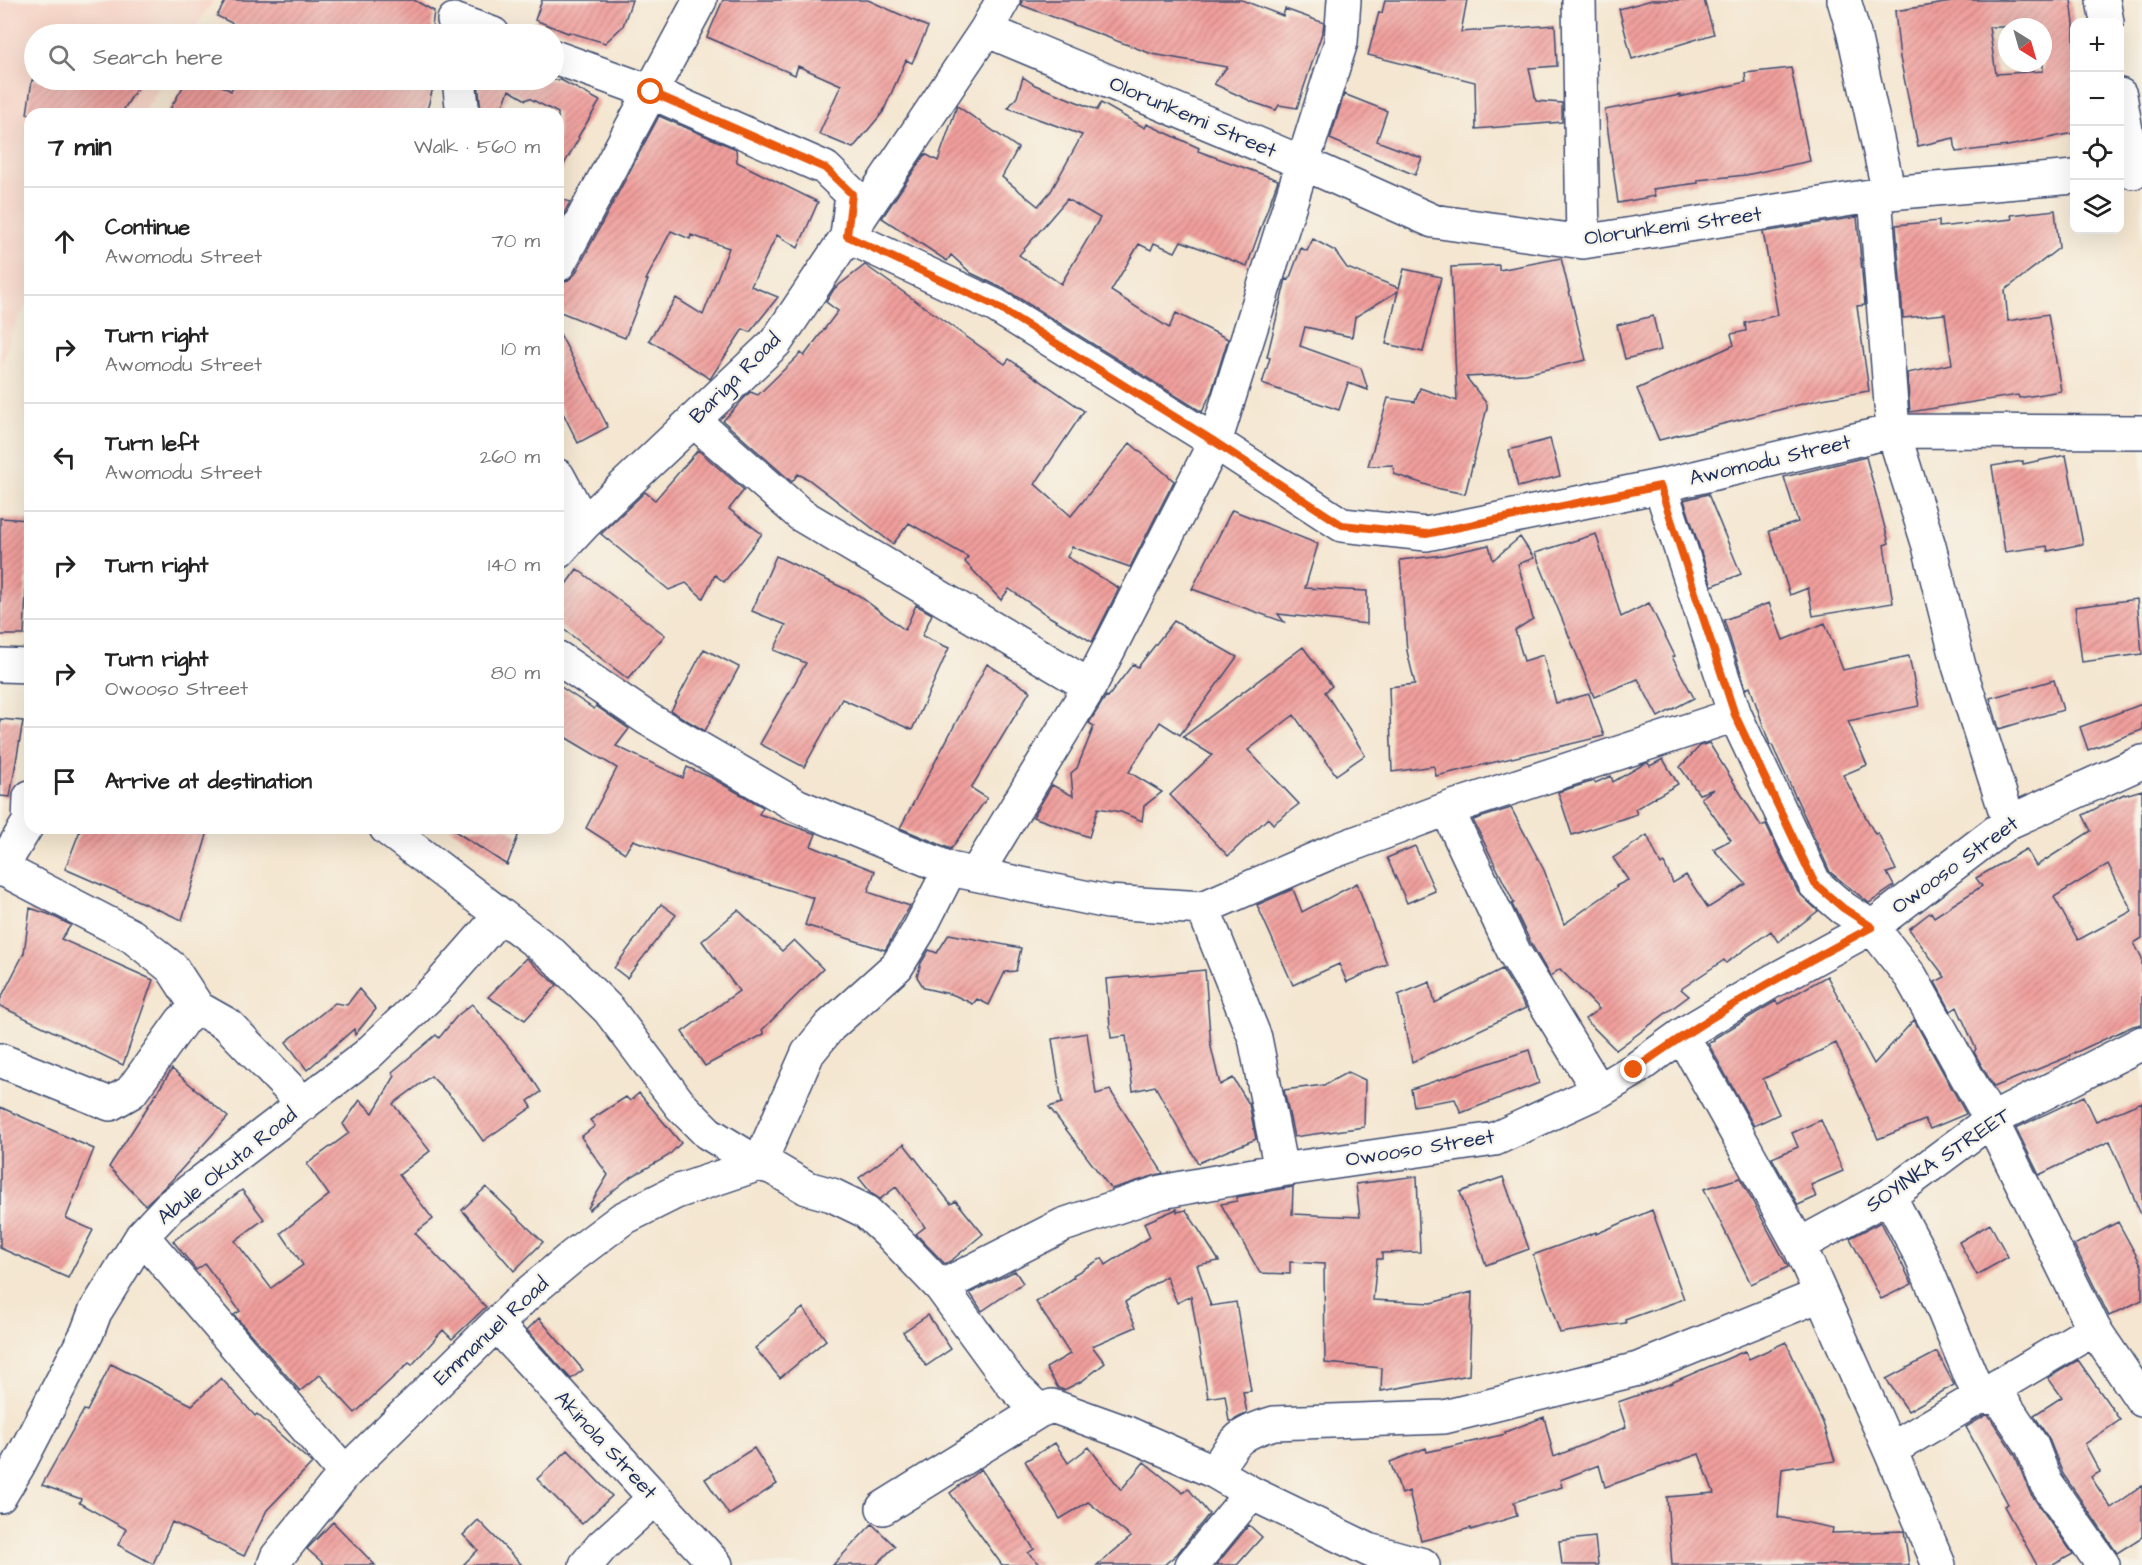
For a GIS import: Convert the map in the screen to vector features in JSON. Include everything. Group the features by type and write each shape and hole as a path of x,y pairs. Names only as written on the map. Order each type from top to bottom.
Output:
{"street":[{"path":"564,254 700,0"},
{"name":"Bariga Road","path":"564,546 776,342 986,30 1003,0"},
{"path":"759,1164 808,1053 830,1026 897,966 919,930 963,871 1090,686 1215,442 1341,42 1344,0"},
{"path":"1579,0 1583,242"},
{"path":"1844,0 1854,33 1882,194 1893,431 1929,546 1959,666 2008,822"},
{"path":"2103,0 2106,18"},
{"path":"452,18 467,24"},
{"name":"Olorunkemi Street","path":"986,30 1303,163 1433,221 1583,242 1882,194 2070,177"},
{"path":"564,61 651,92 825,168 852,194 847,236"},
{"path":"460,90 462,108"},
{"path":"2124,123 2131,173"},
{"name":"Awomodu Street","path":"847,236 996,306 1215,442 1342,525 1426,534 1660,486 1893,431 2142,432"},
{"path":"693,420 801,515 1090,686"},
{"path":"1660,486 1735,715 1815,884 1843,908 1872,927 1911,977 1991,1120 2094,1329 2142,1400"},
{"path":"564,487 584,524"},
{"path":"564,662 648,718 798,806 963,871 1108,902 1203,908 1329,853 1447,809 1735,715"},
{"path":"0,665 24,666"},
{"name":"Owooso Street","path":"941,1287 1064,1225 1161,1192 1281,1170 1495,1139 1599,1091 1634,1070 1682,1035 1771,982 1872,927 2008,822 2142,762"},
{"path":"1447,809 1514,952 1599,1091"},
{"path":"24,830 0,869 132,936 172,968 198,1008 228,1025 304,1104"},
{"path":"394,834 552,954 609,1010 681,1106 708,1133 759,1164 773,1168 807,1188 832,1195 865,1211 941,1287 1011,1383 1039,1411"},
{"path":"1203,908 1255,1038 1281,1170"},
{"name":"Abule Okuta Road","path":"0,1496 87,1333 95,1312 142,1236 170,1206 368,1055 438,987 500,916"},
{"path":"0,1060 110,1104 131,1092 182,1021 198,1008"},
{"path":"1682,1035 1798,1245 1939,1565"},
{"name":"SOYINKA STREET","path":"1798,1245 1889,1196 1991,1120 2142,1043"},
{"name":"Emmanuel Road","path":"274,1565 277,1557 345,1473 525,1296 565,1262 622,1219 676,1192 759,1164"},
{"path":"1889,1196 1921,1256 1979,1396"},
{"path":"142,1236 345,1473"},
{"path":"1215,1472 1234,1441 1254,1429 1274,1423 1444,1417 1638,1369 1820,1295"},
{"name":"Akinola Street","path":"496,1325 716,1565"},
{"path":"1890,1450 2094,1329"},
{"path":"1979,1396 2000,1398 2032,1446 2046,1482 2103,1565"},
{"path":"883,1508 1039,1411 1052,1406 1094,1421 1215,1472 1251,1493 1369,1550 1423,1565"},
{"path":"1192,1565 1251,1493"},
{"path":"586,1565 602,1546 655,1498"}],"shaded area":[{"path":"0,0 213,0 198,24 24,24 24,90 158,90 147,108 24,108 24,309 0,366"}],"building":[{"path":"226,0 414,0 434,11 432,24 233,24 217,16"},
{"path":"542,0 632,0 623,26 605,43 564,31 564,24 545,24 535,20"},
{"path":"723,0 868,0 928,27 912,63 906,60 883,112 853,148 819,134 841,85 798,66 795,75 707,37"},
{"path":"1022,0 1242,0 1283,16 1285,9 1324,23 1297,108 1279,105 1276,110 1214,84 1227,67 1152,54 1021,5"},
{"path":"1385,0 1467,0 1461,32 1555,25 1557,66 1529,68 1536,101 1562,103 1562,122 1476,129 1475,82 1368,55 1379,12 1382,13"},
{"path":"1652,0 1704,0 1714,34 1632,59 1619,9"},
{"path":"1964,0 2071,0 2073,18 2070,18 2070,134 2008,146 1956,152 1954,138 1918,146 1900,58 1895,11"},
{"path":"1791,68 1810,161 1746,175 1698,180 1698,183 1653,189 1655,196 1618,203 1605,110 1680,95 1680,97 1746,82 1745,73"},
{"path":"1023,77 1035,85 1097,110 1101,103 1145,128 1147,124 1199,148 1198,151 1278,180 1247,266 1181,241 1175,252 1154,243 1151,250 1139,244 1111,291 1169,328 1176,313 1228,339 1212,391 1202,412 1006,290 971,273 951,255 947,261 882,218 925,154 938,161 957,106 1018,148 1002,177 1038,206 1051,191 1082,135 1008,108 1017,97","holes":["1067,199 1100,218 1061,284 1019,255"]},
{"path":"564,82 600,101 564,164 564,108 548,108 529,98 526,100 509,90 564,90"},
{"path":"31,90 136,90 125,108 28,108"},
{"path":"181,90 432,90 428,108 171,108"},
{"path":"479,90 509,90 502,108 480,108"},
{"path":"1344,94 1387,111 1377,141 1422,158 1415,175 1330,139"},
{"path":"659,116 736,149 737,162 818,202 798,248 777,235 751,286 778,297 750,332 743,329 710,379 649,340 676,298 703,315 729,248 691,235 690,239 671,231 646,280 648,280 625,338 564,313 564,282 575,274"},
{"path":"564,200 570,202 564,214"},
{"path":"2055,210 2059,248 2005,290 2008,321 2048,314 2061,391 2019,398 2018,395 1910,412 1907,373 1952,364 1945,314 1903,318 1896,225 1939,221 1939,227 2012,219 2011,215"},
{"path":"1857,217 1865,305 1857,306 1869,391 1822,399 1659,440 1637,389 1734,345 1731,334 1746,331 1745,323 1778,315 1763,232"},
{"path":"1313,239 1335,251 1347,268 1399,288 1404,269 1441,277 1423,352 1386,344 1398,291 1355,317 1352,337 1305,327 1300,346 1361,368 1368,390 1348,383 1339,410 1262,384 1270,358 1267,357 1286,279 1289,280 1301,248 1307,251"},
{"path":"1561,258 1586,360 1526,374 1466,377 1487,404 1487,408 1465,494 1436,488 1394,474 1393,465 1368,466 1388,398 1415,402 1420,388 1457,401 1451,267 1499,265 1499,270"},
{"path":"865,265 1005,364 1009,359 1084,411 1035,484 1071,516 1130,443 1174,481 1130,567 1072,547 1067,557 1119,588 1092,642 1009,589 1001,600 965,562 968,557 909,523 893,544 808,479 798,474 792,482 723,421 750,392 758,395 801,353 804,356 838,311 826,302 834,289"},
{"path":"1653,316 1661,350 1625,359 1617,325"},
{"path":"564,342 608,427 578,443 564,415"},
{"path":"1550,439 1560,476 1518,487 1509,450"},
{"path":"698,450 744,490 729,509 762,534 724,582 715,575 703,598 686,583 669,590 601,534 645,492 655,500"},
{"path":"2066,455 2083,544 2048,551 2047,546 2005,552 1992,466 2023,461 2023,464"},
{"path":"1866,457 1889,543 1884,545 1893,603 1813,616 1808,588 1790,595 1769,531 1798,522 1784,477"},
{"path":"1708,494 1741,574 1712,586 1684,500"},
{"path":"1232,510 1318,544 1305,588 1367,591 1367,624 1278,614 1284,622 1192,589"},
{"path":"0,518 24,520 24,635 0,635"},
{"path":"1596,534 1621,617 1649,603 1675,656 1672,657 1694,698 1658,717 1638,679 1594,697 1535,553"},
{"path":"1520,537 1534,558 1518,564 1533,619 1515,630 1524,661 1543,655 1556,703 1589,694 1604,736 1436,776 1434,766 1392,772 1389,687 1415,684 1407,651 1400,560 1444,555 1489,545 1493,560"},
{"path":"776,556 858,595 905,630 916,605 932,614 922,636 949,648 912,730 842,699 804,767 760,744 806,663 774,650 786,625 752,611"},
{"path":"577,569 665,635 628,679 564,630 564,587"},
{"path":"2137,599 2142,654 2082,662 2075,607"},
{"path":"1769,603 1783,640 1825,623 1843,670 1909,656 1919,706 1848,721 1867,765 1843,775 1875,834 1878,833 1896,870 1887,873 1894,886 1869,903 1830,872 1772,745 1770,745 1750,687 1746,689 1724,620"},
{"path":"1174,621 1237,657 1180,735 1160,722 1129,772 1162,792 1144,806 1142,821 1121,812 1098,808 1089,837 1033,817 1052,785 1073,796 1071,773 1077,768 1094,726 1089,723 1106,696 1108,697 1133,664 1138,667"},
{"path":"1303,647 1332,686 1325,692 1365,755 1336,775 1294,715 1248,750 1299,804 1273,824 1268,818 1228,856 1170,795 1212,755 1183,737"},
{"path":"704,649 739,667 705,731 671,711"},
{"path":"987,664 1030,691 971,788 987,798 951,849 900,828"},
{"path":"2054,680 2063,710 1999,729 1990,698"},
{"path":"564,689 594,709 596,706 629,729 616,746 683,778 687,767 710,777 763,807 759,814 816,834 811,846 875,871 868,892 910,906 885,950 805,925 814,898 633,840 625,853 586,828 617,768 564,737"},
{"path":"2142,704 2142,730 2088,750 2080,727"},
{"path":"0,719 23,721 10,797 0,796"},
{"path":"1709,743 1761,826 1766,824 1798,892 1818,911 1778,942 1771,931 1726,963 1724,960 1681,989 1689,996 1616,1050 1585,1019 1599,1009 1560,969 1550,976 1531,943 1473,820 1511,808 1544,870 1564,924 1616,886 1628,880 1613,858 1647,835 1661,865 1664,863 1673,883 1686,875 1708,908 1746,884 1713,849 1731,840 1701,798 1714,789 1699,794 1680,767 1700,746"},
{"path":"1663,759 1678,784 1635,809 1637,814 1572,835 1558,792 1594,781 1595,783 1611,776 1613,782 1644,764 1648,763 1650,766"},
{"path":"2142,790 2142,938 2134,943 2142,958 2142,1024 1994,1087 1974,1052 1976,1049 1957,1007 1951,1011 1935,982 1945,977 1909,929 1931,912 1934,917 1982,886 1976,878 2026,849 2036,866 2091,831 2083,815 2125,795","holes":["2108,864 2132,911 2078,940 2054,897"]},
{"path":"79,834 207,834 182,920 65,869"},
{"path":"459,834 515,834 518,836 507,865"},
{"path":"1415,846 1435,891 1407,903 1387,858"},
{"path":"1357,883 1387,964 1347,982 1339,964 1293,985 1257,905 1293,889 1302,912"},
{"path":"661,904 676,915 627,978 614,968"},
{"path":"30,908 71,925 61,939 153,980 123,1065 0,1006 0,1000 24,953"},
{"path":"738,910 782,951 794,940 823,969 762,1030 764,1034 705,1066 682,1032 739,991 702,941"},
{"path":"949,934 1021,948 1016,971 1005,972 989,1005 977,999 973,1004 954,995 924,988 917,977 921,963 929,950 937,953"},
{"path":"526,958 557,985 525,1020 488,997"},
{"path":"1502,969 1526,1008 1412,1062 1398,995 1430,982 1435,1003"},
{"path":"1205,970 1211,1047 1220,1085 1233,1078 1249,1104 1256,1139 1198,1163 1155,1086 1133,1091 1126,1036 1111,1038 1106,979"},
{"path":"1827,976 1874,1064 1914,1020 1966,1114 1930,1129 1925,1120 1878,1139 1836,1043 1763,1079 1779,1114 1754,1126 1708,1043 1776,1001 1778,1004"},
{"path":"359,989 376,1009 355,1035 354,1029 307,1070 286,1042 335,1003 347,1005"},
{"path":"472,1004 524,1066 541,1092 528,1101 532,1107 483,1141 454,1100 431,1076 393,1104 430,1151 399,1175 433,1219 415,1233 486,1307 452,1339 443,1330 412,1365 409,1363 355,1413 320,1375 300,1391 234,1315 240,1311 205,1264 196,1270 173,1241 242,1190 264,1219 235,1241 271,1288 303,1265 281,1233 329,1195 307,1164 349,1133 343,1124 360,1100 373,1113 395,1076 392,1072 436,1035 439,1038 457,1016"},
{"path":"1087,1033 1096,1094 1110,1090 1163,1173 1111,1189 1049,1107 1062,1103 1052,1039"},
{"path":"1529,1050 1539,1083 1461,1113 1455,1099 1414,1106 1411,1089"},
{"path":"172,1069 228,1117 171,1181 145,1205 109,1167"},
{"path":"1348,1072 1365,1080 1364,1127 1294,1137 1284,1090 1324,1085"},
{"path":"639,1093 681,1143 668,1156 629,1178 589,1210 588,1208 608,1175 581,1137 595,1126 590,1120 626,1097 630,1101"},
{"path":"2084,1096 2096,1121 2142,1102 2142,1217 2110,1141 2039,1175 2016,1128"},
{"path":"0,1107 94,1149 66,1218 93,1230 68,1278 0,1248"},
{"path":"1821,1120 1843,1171 1811,1185 1816,1197 1798,1205 1772,1158 1798,1147 1792,1133"},
{"path":"904,1144 951,1204 956,1201 983,1234 945,1264 916,1234 925,1227 896,1187 880,1199 871,1193 859,1178"},
{"path":"1417,1176 1420,1252 1382,1253 1382,1259 1377,1259 1373,1300 1431,1303 1472,1292 1469,1375 1381,1391 1382,1368 1325,1363 1324,1264 1290,1262 1290,1274 1260,1273 1221,1204 1237,1201 1237,1197 1293,1187 1292,1214 1360,1217 1356,1184"},
{"path":"1503,1177 1529,1249 1486,1265 1460,1192"},
{"path":"1740,1178 1788,1267 1751,1284 1704,1189"},
{"path":"486,1187 543,1242 514,1271 462,1210"},
{"path":"1177,1209 1177,1212 1186,1210 1219,1261 1197,1265 1211,1306 1236,1302 1251,1391 1243,1392 1247,1413 1232,1421 1229,1421 1225,1395 1208,1398 1191,1296 1177,1303 1166,1276 1125,1302 1136,1327 1092,1346 1105,1363 1082,1381 1064,1390 1058,1388 1046,1368 1070,1354 1036,1302 1074,1277 1073,1275 1102,1258 1106,1265 1150,1237 1144,1223"},
{"path":"1652,1210 1684,1299 1625,1320 1626,1323 1560,1333 1533,1255 1596,1232 1596,1234"},
{"path":"1881,1222 1912,1284 1881,1299 1850,1238"},
{"path":"2118,1222 2142,1266 2142,1300 2109,1316 2074,1245"},
{"path":"1990,1224 2008,1257 1977,1275 1959,1242"},
{"path":"1015,1271 1023,1283 982,1311 970,1293"},
{"path":"803,1308 826,1340 780,1378 755,1348"},
{"path":"928,1315 951,1349 926,1366 903,1332"},
{"path":"539,1318 583,1370 571,1379 527,1330"},
{"path":"1786,1342 1823,1423 1835,1461 1782,1469 1778,1517 1833,1528 1832,1533 1904,1531 1909,1565 1672,1565 1667,1497 1714,1493 1699,1454 1605,1487 1599,1465 1560,1480 1562,1487 1514,1502 1517,1516 1471,1530 1471,1528 1421,1541 1409,1491 1402,1494 1390,1462 1426,1448 1427,1452 1506,1434 1505,1432 1544,1417 1554,1457 1626,1427 1618,1402 1673,1383 1745,1351 1749,1359"},
{"path":"1937,1352 1954,1385 1908,1411 1886,1379"},
{"path":"2078,1360 2120,1420 2085,1444 2100,1472 2091,1477 2111,1508 2142,1486 2142,1537 2117,1553 2063,1474 2049,1439 2034,1415 2062,1397 2048,1378"},
{"path":"111,1364 192,1405 221,1378 255,1416 257,1414 312,1463 267,1510 244,1556 172,1522 153,1564 118,1545 126,1529 79,1503 81,1499 42,1485 84,1410 87,1411"},
{"path":"1986,1415 1989,1416 2015,1455 2030,1493 2073,1554 2053,1565 2037,1565 2004,1506 2008,1504 1966,1427"},
{"path":"1055,1443 1068,1463 1089,1447 1121,1490 1144,1462 1183,1493 1188,1488 1209,1514 1177,1554 1164,1565 1097,1565 1131,1537 1088,1502 1060,1519 1025,1461"},
{"path":"754,1448 777,1484 729,1515 705,1479"},
{"path":"568,1450 612,1496 582,1524 537,1479"},
{"path":"981,1469 1034,1549 1028,1553 1041,1565 1002,1565 950,1493"},
{"path":"478,1520 522,1565 463,1565 478,1550 463,1535"},
{"path":"333,1522 375,1565 325,1565 307,1549"},
{"path":"872,1524 895,1546 876,1565 833,1565"},
{"path":"1249,1525 1262,1537 1237,1565 1216,1565"},
{"path":"1595,1537 1598,1565 1562,1565 1559,1541"}],"route":[{"path":"651,92 825,168 852,194 847,236 996,306 1215,442 1342,525 1426,534 1660,486 1735,715 1815,884 1843,908 1872,927 1771,982 1682,1035 1634,1070"}]}
